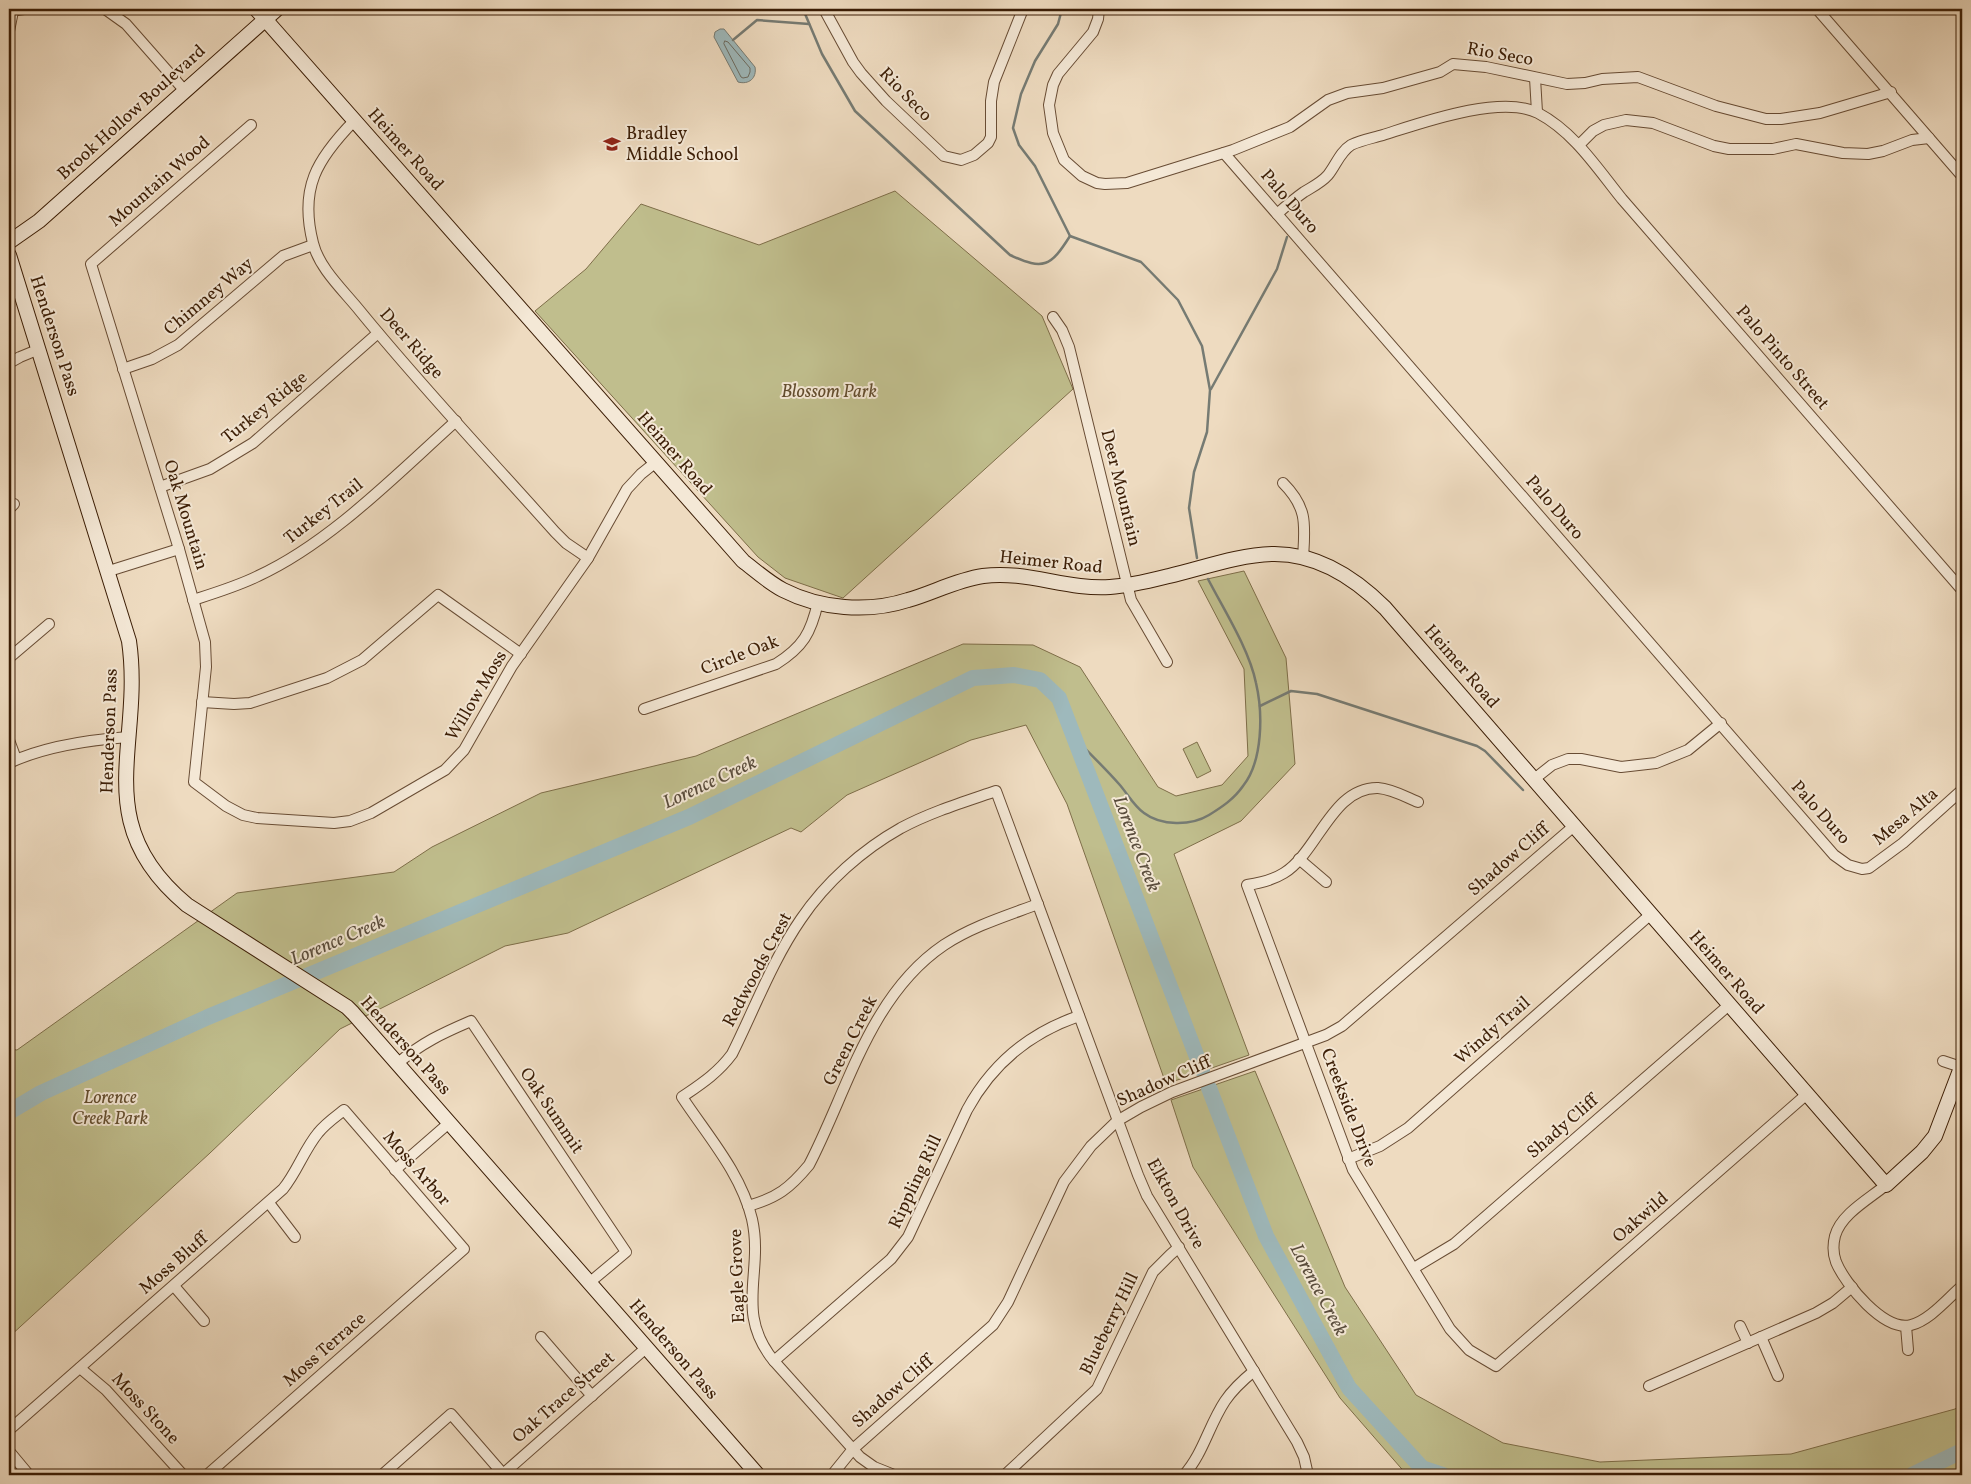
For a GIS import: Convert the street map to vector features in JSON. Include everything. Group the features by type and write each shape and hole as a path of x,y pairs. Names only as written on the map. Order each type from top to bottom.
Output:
{"street":[{"path":"9,31 11,11 24,9"},
{"path":"105,9 126,24 185,91"},
{"name":"Brook Hollow Boulevard","path":"9,242 39,221 185,91 261,14 277,9"},
{"name":"Rio Seco","path":"824,9 861,73 895,110 944,156 961,160 970,158 988,143 991,137 991,101 994,82 1023,9"},
{"name":"Rio Seco","path":"1098,9 1098,19 1093,32 1058,74 1050,97 1053,133 1064,160 1082,176 1097,183 1120,184 1224,153 1290,127 1328,100 1347,93 1383,88 1440,72 1453,64 1486,67 1566,84 1638,77 1716,106 1766,119 1781,119 1827,112 1890,92"},
{"path":"1817,9 1962,176"},
{"name":"Heimer Road","path":"261,14 743,561 783,590 818,602 857,608 896,604 958,582 984,576 1016,575 1088,588 1128,586 1243,558 1274,554 1303,558 1342,573 1369,592 1385,608 1886,1185"},
{"path":"1535,78 1537,112"},
{"path":"1277,214 1291,201 1320,182 1329,174 1345,149 1360,141 1422,122 1493,108 1515,107 1537,112 1579,145 1593,131 1604,125 1626,120 1653,123 1714,146 1728,149 1773,149 1796,144 1843,154 1868,154 1905,142 1929,138"},
{"name":"Deer Ridge","path":"354,121 327,151 312,181 308,214 313,245 326,269 378,333 555,532 566,543 588,558"},
{"name":"Mountain Wood","path":"91,264 251,125"},
{"name":"Palo Pinto Street","path":"1579,145 1622,199 1962,590"},
{"name":"Palo Duro","path":"1224,153 1721,723 1829,850 1848,865 1862,869 1870,868"},
{"name":"Chimney Way","path":"123,370 152,359 178,345 284,256 313,245"},
{"name":"Henderson Pass","path":"9,255 125,624 132,659 125,766 126,801 131,825 154,871 172,892 195,910 347,1007 758,1475"},
{"name":"Oak Mountain","path":"91,264 179,548 206,651 194,782"},
{"name":"Deer Mountain","path":"1053,317 1062,330 1069,347 1131,600 1167,662"},
{"name":"Turkey Ridge","path":"160,487 210,469 253,443 378,333"},
{"path":"9,363 38,350"},
{"name":"Turkey Trail","path":"193,600 258,577 300,552 346,518 456,421"},
{"name":"Willow Moss","path":"194,782 226,806 243,815 257,818 334,823 350,821 364,816 445,770 470,741 512,666 588,558 627,489 656,462"},
{"path":"1283,484 1299,502 1303,516 1303,558"},
{"path":"108,571 179,548"},
{"path":"202,702 250,703 327,678 362,660 438,595 521,654"},
{"name":"Circle Oak","path":"644,709 776,664 804,642 813,624 818,602"},
{"path":"9,658 49,624"},
{"path":"1533,780 1552,765 1568,759 1581,759 1621,767 1656,764 1688,750 1721,723"},
{"path":"9,740 13,761 39,752 90,741 128,737"},
{"path":"1326,882 1299,859 1341,804 1350,796 1366,789 1380,788 1418,802"},
{"name":"Elkton Drive","path":"996,790 1138,1175 1148,1196 1297,1442 1304,1457 1308,1475"},
{"name":"Redwoods Crest","path":"682,1097 711,1077 732,1054 801,918 835,878 863,854 902,828 940,810 996,790"},
{"name":"Mesa Alta","path":"1870,868 1903,843 1962,790"},
{"name":"Shadow Cliff","path":"832,1475 853,1449 993,1325 1008,1302 1064,1182 1090,1146 1117,1121 1141,1106 1172,1092 1326,1035 1349,1020 1574,826"},
{"name":"Creekside Drive","path":"1299,859 1285,873 1272,879 1248,885 1348,1159 1454,1334 1470,1350 1496,1366"},
{"name":"Green Creek","path":"748,1206 783,1192 808,1165 873,1028 896,991 910,974 938,950 962,934 1038,904"},
{"name":"Windy Trail","path":"1348,1159 1380,1146 1408,1128 1651,914"},
{"name":"Shady Cliff","path":"1414,1268 1454,1244 1729,1005"},
{"name":"Rippling Rill","path":"774,1361 891,1259 903,1246 967,1110 976,1094 998,1065 1026,1042 1054,1025 1078,1016"},
{"name":"Oak Summit","path":"397,1064 414,1049 434,1037 471,1021 626,1252 589,1283"},
{"path":"1943,1061 1962,1066 1935,1136 1922,1152 1841,1223 1836,1235 1834,1248 1836,1261 1852,1286 1872,1310 1885,1320 1895,1324 1906,1326 1919,1322 1962,1286"},
{"name":"Oakwild","path":"1496,1366 1807,1094"},
{"name":"Eagle Grove","path":"682,1097 736,1178 748,1206 755,1234 756,1250 751,1297 752,1317 761,1344 860,1457 874,1467 894,1475"},
{"name":"Moss Arbor","path":"344,1110 464,1249"},
{"name":"Moss Bluff","path":"9,1430 268,1203 290,1180 317,1134 344,1110"},
{"path":"395,1170 449,1122"},
{"path":"268,1203 295,1236"},
{"name":"Blueberry Hill","path":"1006,1475 1097,1389 1153,1272 1179,1247"},
{"name":"Moss Terrace","path":"207,1475 464,1249"},
{"path":"174,1286 204,1320"},
{"path":"1649,1386 1816,1313 1833,1303 1852,1286"},
{"path":"1740,1326 1748,1343"},
{"path":"1906,1326 1908,1350"},
{"path":"542,1337 592,1396"},
{"path":"1762,1337 1778,1376"},
{"name":"Oak Trace Street","path":"504,1474 646,1348"},
{"name":"Moss Stone","path":"80,1368 106,1390 183,1475"},
{"path":"1184,1475 1196,1460 1224,1401 1254,1371"},
{"path":"382,1475 451,1414 504,1474"},
{"path":"9,1451 29,1475"}],"green space":[{"name":"Blossom Park","path":"895,191 1042,316 1073,389 843,598 785,578 758,557 535,311 586,269 641,204 759,245"},
{"name":"Lorence Creek Park","path":"1244,571 1286,658 1295,764 1241,821 1174,854 1249,1055 1166,1084 1067,804 1026,725 971,740 847,795 801,832 791,828 568,933 505,946 340,1029 210,1153 9,1337 9,1049 17,1050 237,893 394,872 432,847 541,793 696,756 963,644 1033,645 1080,667 1158,787 1176,796 1222,785 1248,756 1244,669 1198,581"},
{"path":"1197,742 1211,771 1197,778 1183,749"},
{"path":"1255,1071 1345,1287 1416,1395 1503,1443 1600,1462 1791,1454 1955,1409 1962,1404 1962,1475 1407,1475 1340,1398 1193,1167 1171,1100"}],"water":[{"path":"724,29 755,67 755,74 751,80 742,83 738,82 714,37 715,32"}],"waterway":[{"path":"803,9 822,54 855,111 1010,255 1031,263 1046,263 1057,254 1070,236"},
{"path":"1062,9 1058,24 1035,61 1021,94 1013,128 1019,145 1035,166 1070,236 1141,262 1178,300 1202,346 1210,390 1207,432 1194,472 1189,508 1197,558"},
{"path":"733,40 757,20 809,24"},
{"path":"1211,389 1277,269 1287,237"},
{"path":"1074,737 1114,778 1140,810 1159,820 1185,823 1202,819 1223,806 1239,791 1250,776 1258,750 1260,708 1253,670 1248,657 1208,579"},
{"name":"Lorence Creek","path":"9,1112 41,1093 208,1017 689,817 973,678 1014,675 1040,680 1059,698 1202,1070"},
{"path":"1260,706 1291,691 1317,694 1477,746 1485,751 1523,790"},
{"name":"Lorence Creek","path":"1209,1088 1266,1236 1349,1388 1422,1468 1443,1475"},
{"name":"Lorence Creek","path":"1912,1475 1962,1451"}],"place":[{"name":"Bradley Middle School","path":"612,144"}]}
